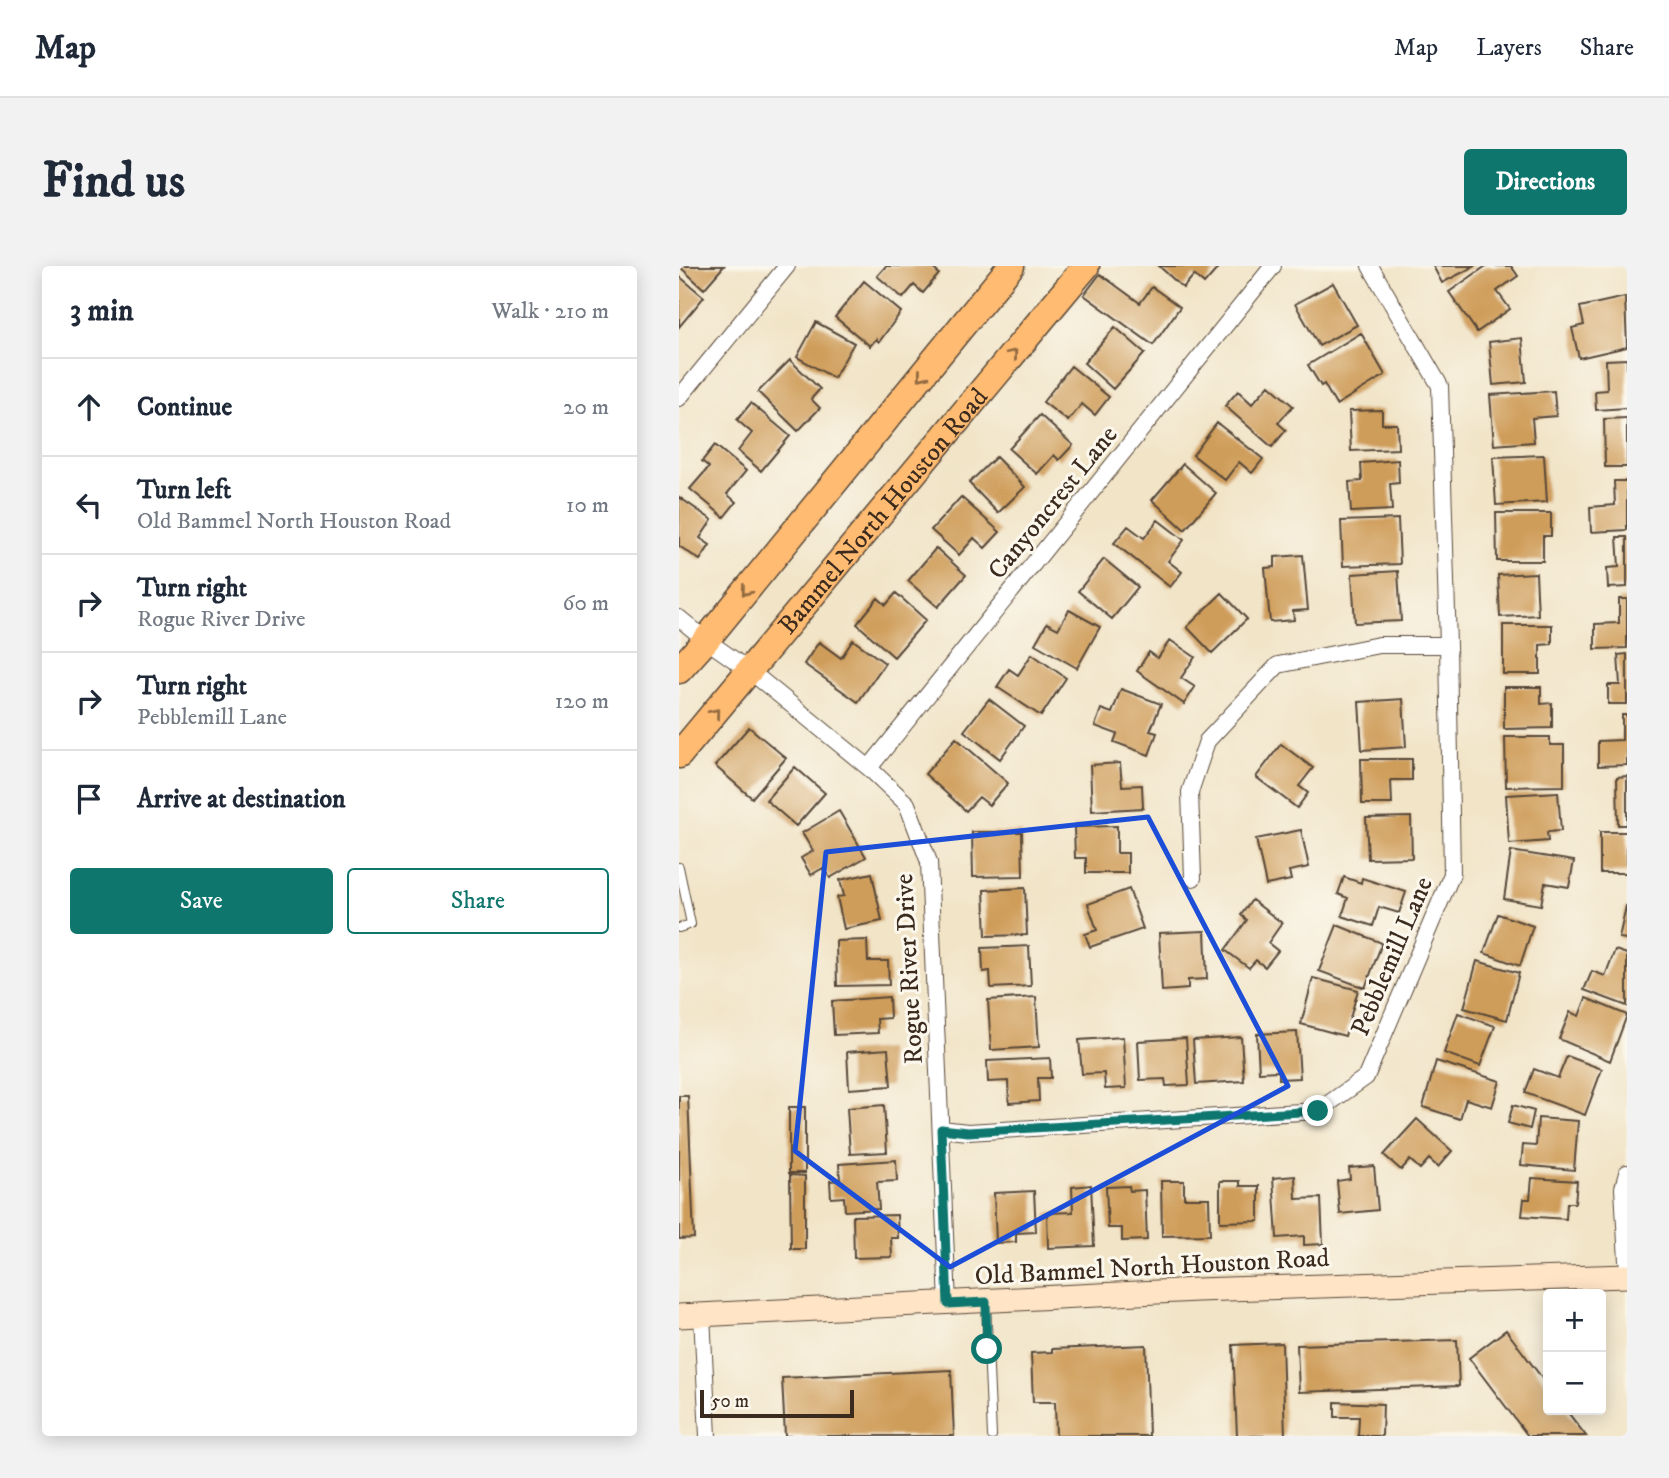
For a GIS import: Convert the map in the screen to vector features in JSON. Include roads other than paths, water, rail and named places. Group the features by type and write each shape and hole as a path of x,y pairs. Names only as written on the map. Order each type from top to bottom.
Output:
{"main road":[{"name":"Bammel North Houston Road","path":"679,670 1011,266"},
{"name":"Bammel North Houston Road","path":"679,755 1086,266"}],"street":[{"path":"679,398 787,266"},
{"name":"Canyoncrest Lane","path":"869,768 1273,266"},
{"name":"Pebblemill Lane","path":"941,1129 968,1132 1318,1111 1366,1077 1452,874 1440,386 1370,266"},
{"name":"Rogue River Drive","path":"679,618 750,671 869,768 908,804 929,862 948,1304"},
{"path":"1193,878 1190,792 1207,741 1278,665 1380,645 1448,645"},
{"path":"1627,1173 1623,1188 1627,1261"},
{"name":"Old Bammel North Houston Road","path":"679,1316 1197,1290 1627,1276"},
{"path":"702,1315 708,1436"}],"lane":[{"path":"679,867 691,924 679,928"},
{"path":"986,1302 992,1436"}]}
